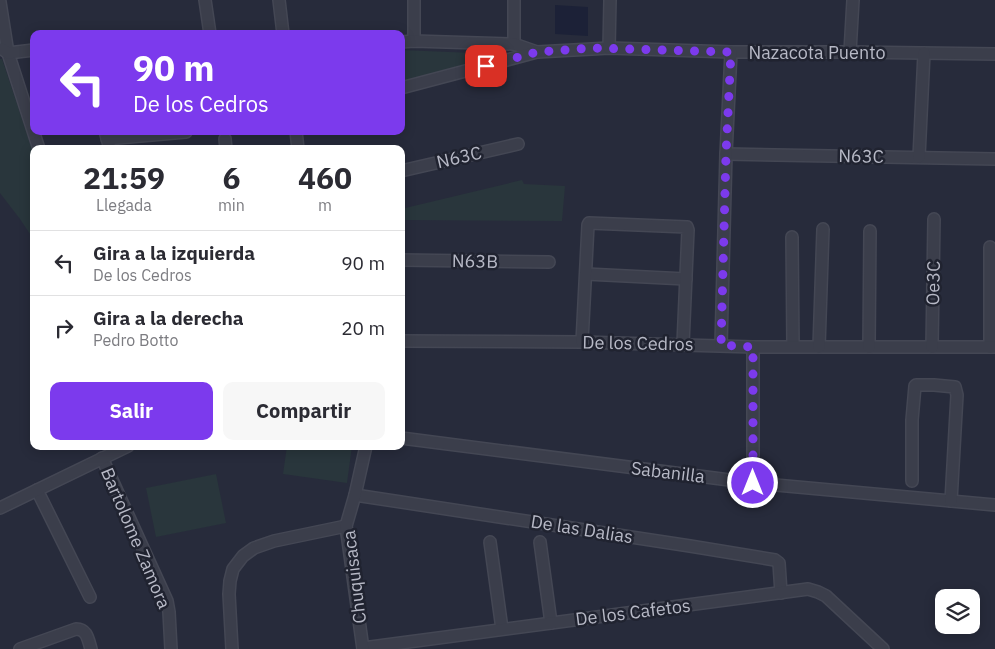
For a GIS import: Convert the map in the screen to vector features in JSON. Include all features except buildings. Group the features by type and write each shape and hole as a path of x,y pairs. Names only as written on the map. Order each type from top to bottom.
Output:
{"street":[{"path":"205,0 209,30"},
{"path":"279,0 283,30"},
{"path":"414,0 414,41"},
{"path":"514,0 514,44"},
{"path":"608,48 610,0"},
{"path":"850,52 853,0"},
{"path":"0,2 4,51 30,124"},
{"name":"Nazacota Puento","path":"405,42 514,44 537,52 608,48 731,52 995,54"},
{"path":"4,51 30,50"},
{"path":"405,87 537,52"},
{"path":"721,345 726,154 731,52"},
{"path":"920,157 924,54"},
{"path":"107,140 156,135"},
{"name":"N63C","path":"405,170 518,144"},
{"name":"N63C","path":"726,154 995,158"},
{"name":"Oe3C","path":"932,347 934,219"},
{"path":"582,342 589,223 687,228 684,344"},
{"path":"819,347 823,230"},
{"path":"869,347 870,231"},
{"path":"792,236 793,346"},
{"path":"990,247 992,347"},
{"name":"N63B","path":"405,260 548,262"},
{"path":"586,274 686,279"},
{"name":"De los Cedros","path":"405,341 582,342 753,347 992,347"},
{"path":"753,347 753,483"},
{"path":"912,481 912,420 915,386 955,387 957,395 951,501"},
{"name":"Sabanilla","path":"405,439 753,483 995,505"},
{"path":"0,508 119,450"},
{"name":"Chuquisaca","path":"363,648 346,526 365,450"},
{"name":"Bartolome Zamora","path":"102,458 166,602 169,612 171,649"},
{"path":"37,490 90,597"},
{"name":"De las Dalias","path":"355,495 775,560 779,563 780,567 782,593"},
{"path":"232,649 230,581 233,569 243,556 254,548 274,541 346,526"},
{"path":"490,542 502,629"},
{"path":"540,542 551,623"},
{"name":"De los Cafetos","path":"363,648 808,589 826,596 882,649"},
{"path":"20,649 76,629 86,632 91,649"}],"shaded area":[{"path":"405,50 522,55 405,83"},
{"path":"0,59 2,59 31,145 30,234 0,193"},
{"path":"522,180 524,184 565,186 562,221 405,220 405,208"},
{"path":"286,450 351,450 347,483 283,474"},
{"path":"216,474 226,523 156,537 146,488"}],"water":[{"path":"555,5 588,7 588,36 555,34"}],"route":[{"path":"486,66 537,52 592,48 731,52 726,154 721,345 753,347 753,483"}]}
